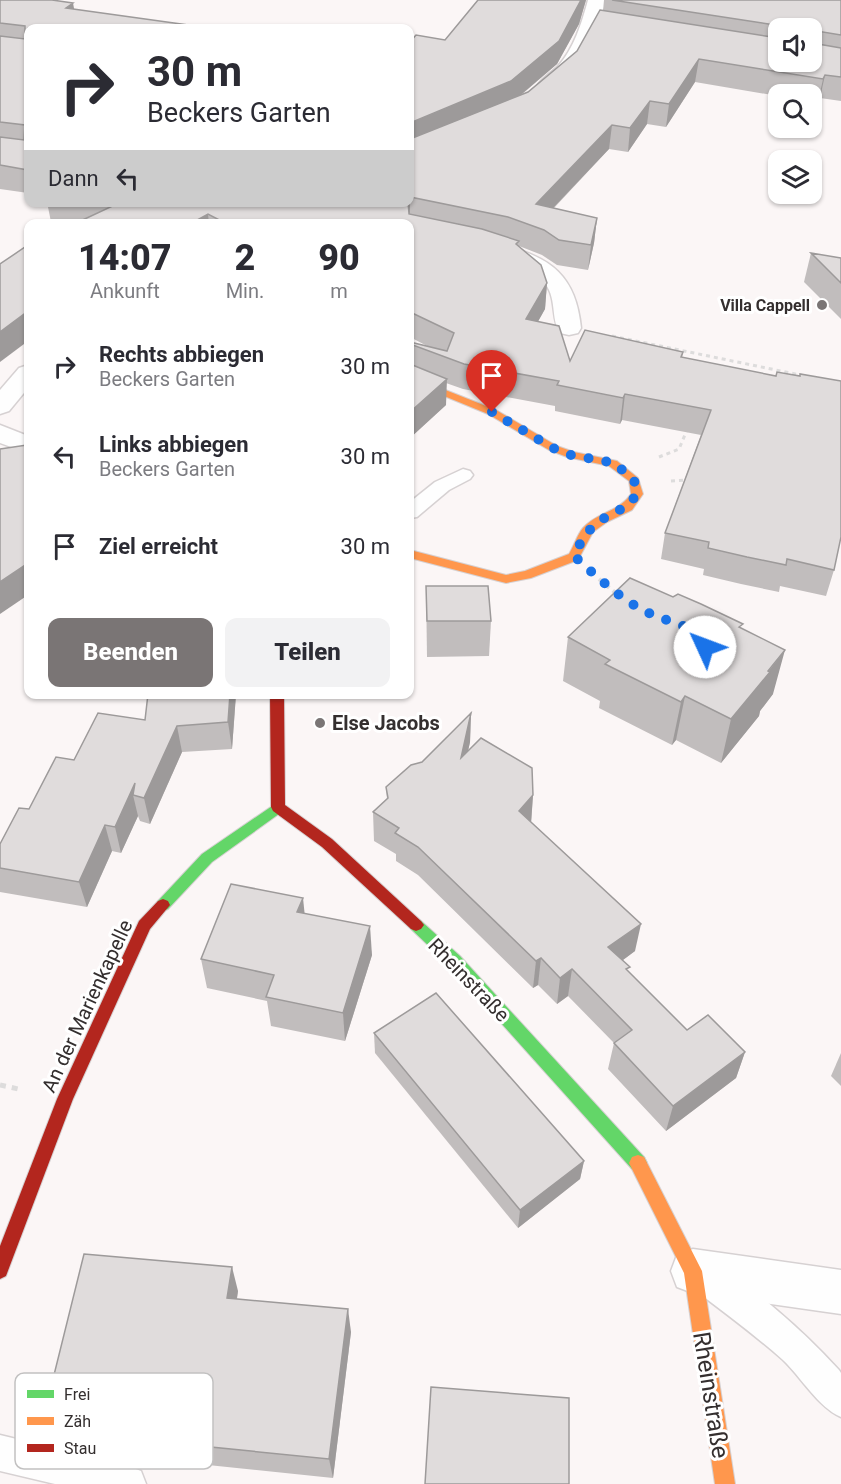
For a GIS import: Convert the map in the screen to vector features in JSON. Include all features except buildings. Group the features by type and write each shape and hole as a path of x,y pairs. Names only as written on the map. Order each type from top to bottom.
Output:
{"street":[{"path":"534,96 567,69 595,26 597,0"},
{"path":"476,246 528,259 549,272 569,307 569,328"},
{"path":"0,406 24,378"},
{"path":"414,381 492,412 553,448 571,455 614,463 634,480 637,494 628,507 603,519 588,530 574,556 527,575 506,579 414,555"},
{"path":"0,433 24,443"},
{"path":"277,699 278,807"},
{"name":"An der Marienkapelle","path":"0,1270 64,1099 144,926 207,858 278,807"},
{"name":"Rheinstraße","path":"278,807 327,843 455,961 639,1165 693,1271 725,1484"},
{"path":"693,1271 841,1292"}],"lane":[{"path":"414,509 442,486 463,475"},
{"path":"693,1271 771,1326 827,1380 841,1400"},
{"path":"0,1453 15,1457"},
{"path":"66,1469 128,1484"}],"path":[{"path":"569,328 813,377"},
{"path":"614,463 628,455 652,458 681,449 691,426"},
{"path":"636,491 678,480 693,480"},
{"path":"574,556 624,600"}],"traffic: fast":[{"path":"163,905 207,858 278,807"},
{"path":"416,925 455,961 638,1163"}],"traffic: slow":[{"path":"414,381 492,412 553,448 571,455 613,463 634,480 637,494 628,507 603,519 588,530 574,557 527,575 506,579 414,555"},
{"path":"638,1163 693,1271 725,1484"}],"traffic: jam":[{"path":"277,699 278,807 327,843 416,925"},
{"path":"0,1270 65,1099 144,925 163,905"}],"place":[{"name":"Villa Cappell","path":"822,305"},
{"name":"Else Jacobs","path":"320,723"}],"route":[{"path":"492,412 553,448 571,455 614,463 634,480 637,494 628,507 603,519 588,530 574,556 624,600 641,610 691,630 703,639 705,647"}]}
